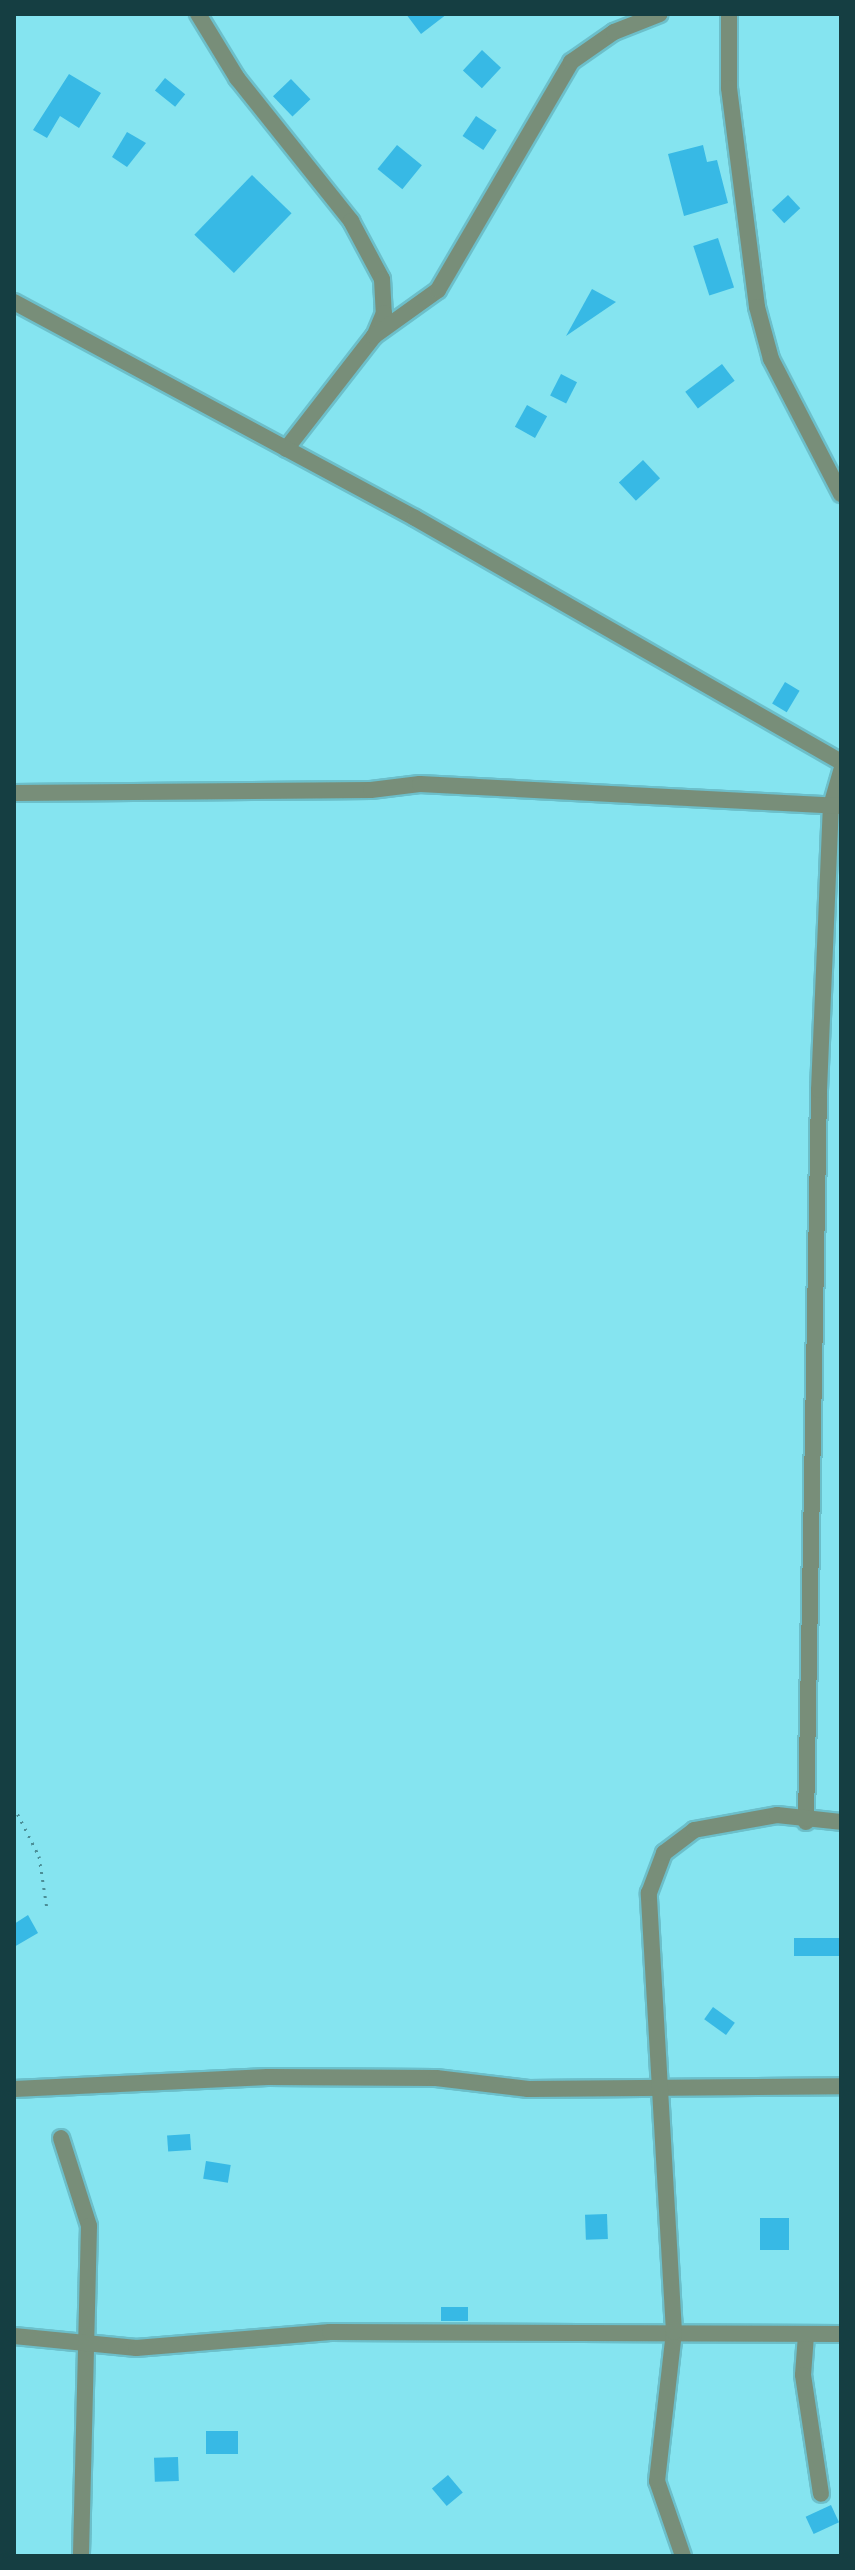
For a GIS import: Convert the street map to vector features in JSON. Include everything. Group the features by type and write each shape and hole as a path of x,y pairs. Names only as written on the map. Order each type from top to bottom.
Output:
{"street":[{"path":"198,14 369,253 385,298 374,336"},
{"path":"286,449 374,336 438,290 571,62 614,32 660,14"},
{"path":"729,14 729,88 757,307 771,359 841,494"},
{"path":"14,302 286,449 841,762"},
{"path":"806,1822 836,806 841,770"},
{"path":"14,793 371,790 420,784 836,806"},
{"path":"683,2556 657,2481 674,2332 662,2085 648,1934 649,1893 664,1853 715,1823 777,1815 806,1822 841,1822"},
{"path":"14,2089 298,2077 436,2078 528,2089 662,2085 841,2086"},
{"path":"61,2138 89,2226 81,2556"},
{"path":"14,2336 87,2347 330,2332 841,2334"},
{"path":"806,2335 805,2391 821,2494"}],"path":[{"path":"14,1807 39,1856 47,1909"}],"building":[{"path":"406,14 447,14 421,34"},
{"path":"482,50 501,68 482,88 463,70"},
{"path":"69,74 101,93 79,128 60,116 47,138 33,130"},
{"path":"165,78 185,94 175,107 155,90"},
{"path":"291,79 310,99 292,117 273,96"},
{"path":"476,116 497,130 483,150 463,136"},
{"path":"127,132 146,143 127,167 112,157"},
{"path":"397,145 422,165 402,189 377,169"},
{"path":"703,145 707,162 717,160 728,203 684,216 668,154"},
{"path":"252,175 292,213 234,273 194,235"},
{"path":"788,195 800,208 784,223 772,210"},
{"path":"718,238 734,287 709,295 693,246"},
{"path":"592,289 616,302 566,336"},
{"path":"722,364 735,381 698,408 685,392"},
{"path":"561,374 577,382 566,404 550,395"},
{"path":"527,405 547,416 535,438 515,427"},
{"path":"643,460 660,478 636,501 619,483"},
{"path":"785,682 800,691 787,712 772,703"},
{"path":"28,1915 38,1933 14,1947 14,1924"},
{"path":"794,1938 841,1938 841,1956 794,1956"},
{"path":"713,2007 735,2023 726,2035 704,2019"},
{"path":"190,2134 191,2150 168,2152 167,2136"},
{"path":"206,2161 231,2165 228,2183 203,2179"},
{"path":"607,2214 608,2239 586,2240 585,2215"},
{"path":"760,2218 789,2218 789,2250 760,2250"},
{"path":"441,2307 468,2307 468,2321 441,2321"},
{"path":"206,2431 238,2431 238,2454 206,2454"},
{"path":"178,2457 179,2481 155,2482 154,2458"},
{"path":"448,2475 463,2493 447,2506 432,2488"},
{"path":"831,2505 839,2522 814,2534 806,2517"}]}
